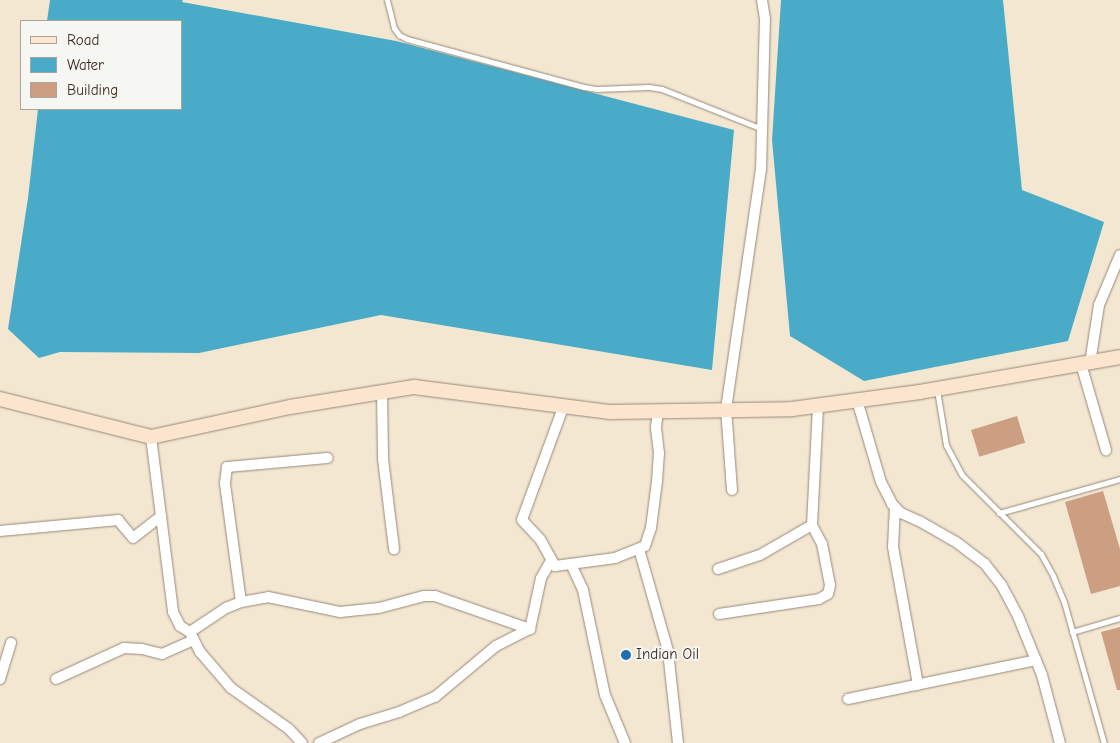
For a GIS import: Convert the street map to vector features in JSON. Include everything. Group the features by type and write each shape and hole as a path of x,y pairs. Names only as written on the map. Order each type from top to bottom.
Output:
{"street":[{"path":"732,490 726,408 761,170 765,19 762,0"},
{"path":"1106,450 1086,364 1099,305 1120,255"},
{"path":"0,399 150,437 290,407 414,387 610,412 792,408 920,392 1120,357"},
{"path":"382,392 383,460 394,549"},
{"path":"857,400 887,497 901,513 922,522 956,542 985,564 1002,586 1018,616 1042,675 1060,743"},
{"path":"564,405 522,520 540,539 554,566 615,558 645,546 651,528 657,481 659,453 656,427 658,410"},
{"path":"719,614 818,599 828,594 830,585 822,544 812,525 818,405"},
{"path":"150,437 172,612 180,626 192,636 200,652 231,688 290,729 302,743"},
{"path":"241,602 224,483 227,467 328,458"},
{"path":"895,507 894,547 918,685"},
{"path":"0,531 118,520 133,538 161,516"},
{"path":"718,569 760,555 812,525"},
{"path":"639,549 668,651 678,743"},
{"path":"530,629 541,578 552,562"},
{"path":"571,564 583,590 605,695 625,743"},
{"path":"56,679 124,648 142,649 162,654 192,636 226,608 241,602 268,597 340,612 379,608 424,596 435,596 530,629"},
{"path":"319,743 360,724 399,712 435,697 496,646 530,629"},
{"path":"0,679 11,643"},
{"path":"848,699 1036,660"}],"lane":[{"path":"386,0 394,28 399,36 596,89 649,87 662,90 762,129"},
{"path":"937,389 946,445 962,476 1041,554 1064,602 1104,743"},
{"path":"999,513 1120,479"},
{"path":"1072,632 1120,618"}],"water":[{"path":"50,0 183,0 182,2 396,41 734,130 712,370 381,315 199,353 60,352 39,358 8,329 28,198 38,110 182,110 182,20 47,20"},
{"path":"781,0 1003,0 1022,190 1104,222 1068,341 864,381 790,336 772,140"}],"building":[{"path":"1017,416 1025,443 979,457 971,430"},
{"path":"1103,491 1120,549 1120,586 1091,594 1065,502"},
{"path":"1120,627 1120,690 1117,690 1101,632"}],"place":[{"name":"Indian Oil","path":"626,655"}]}
